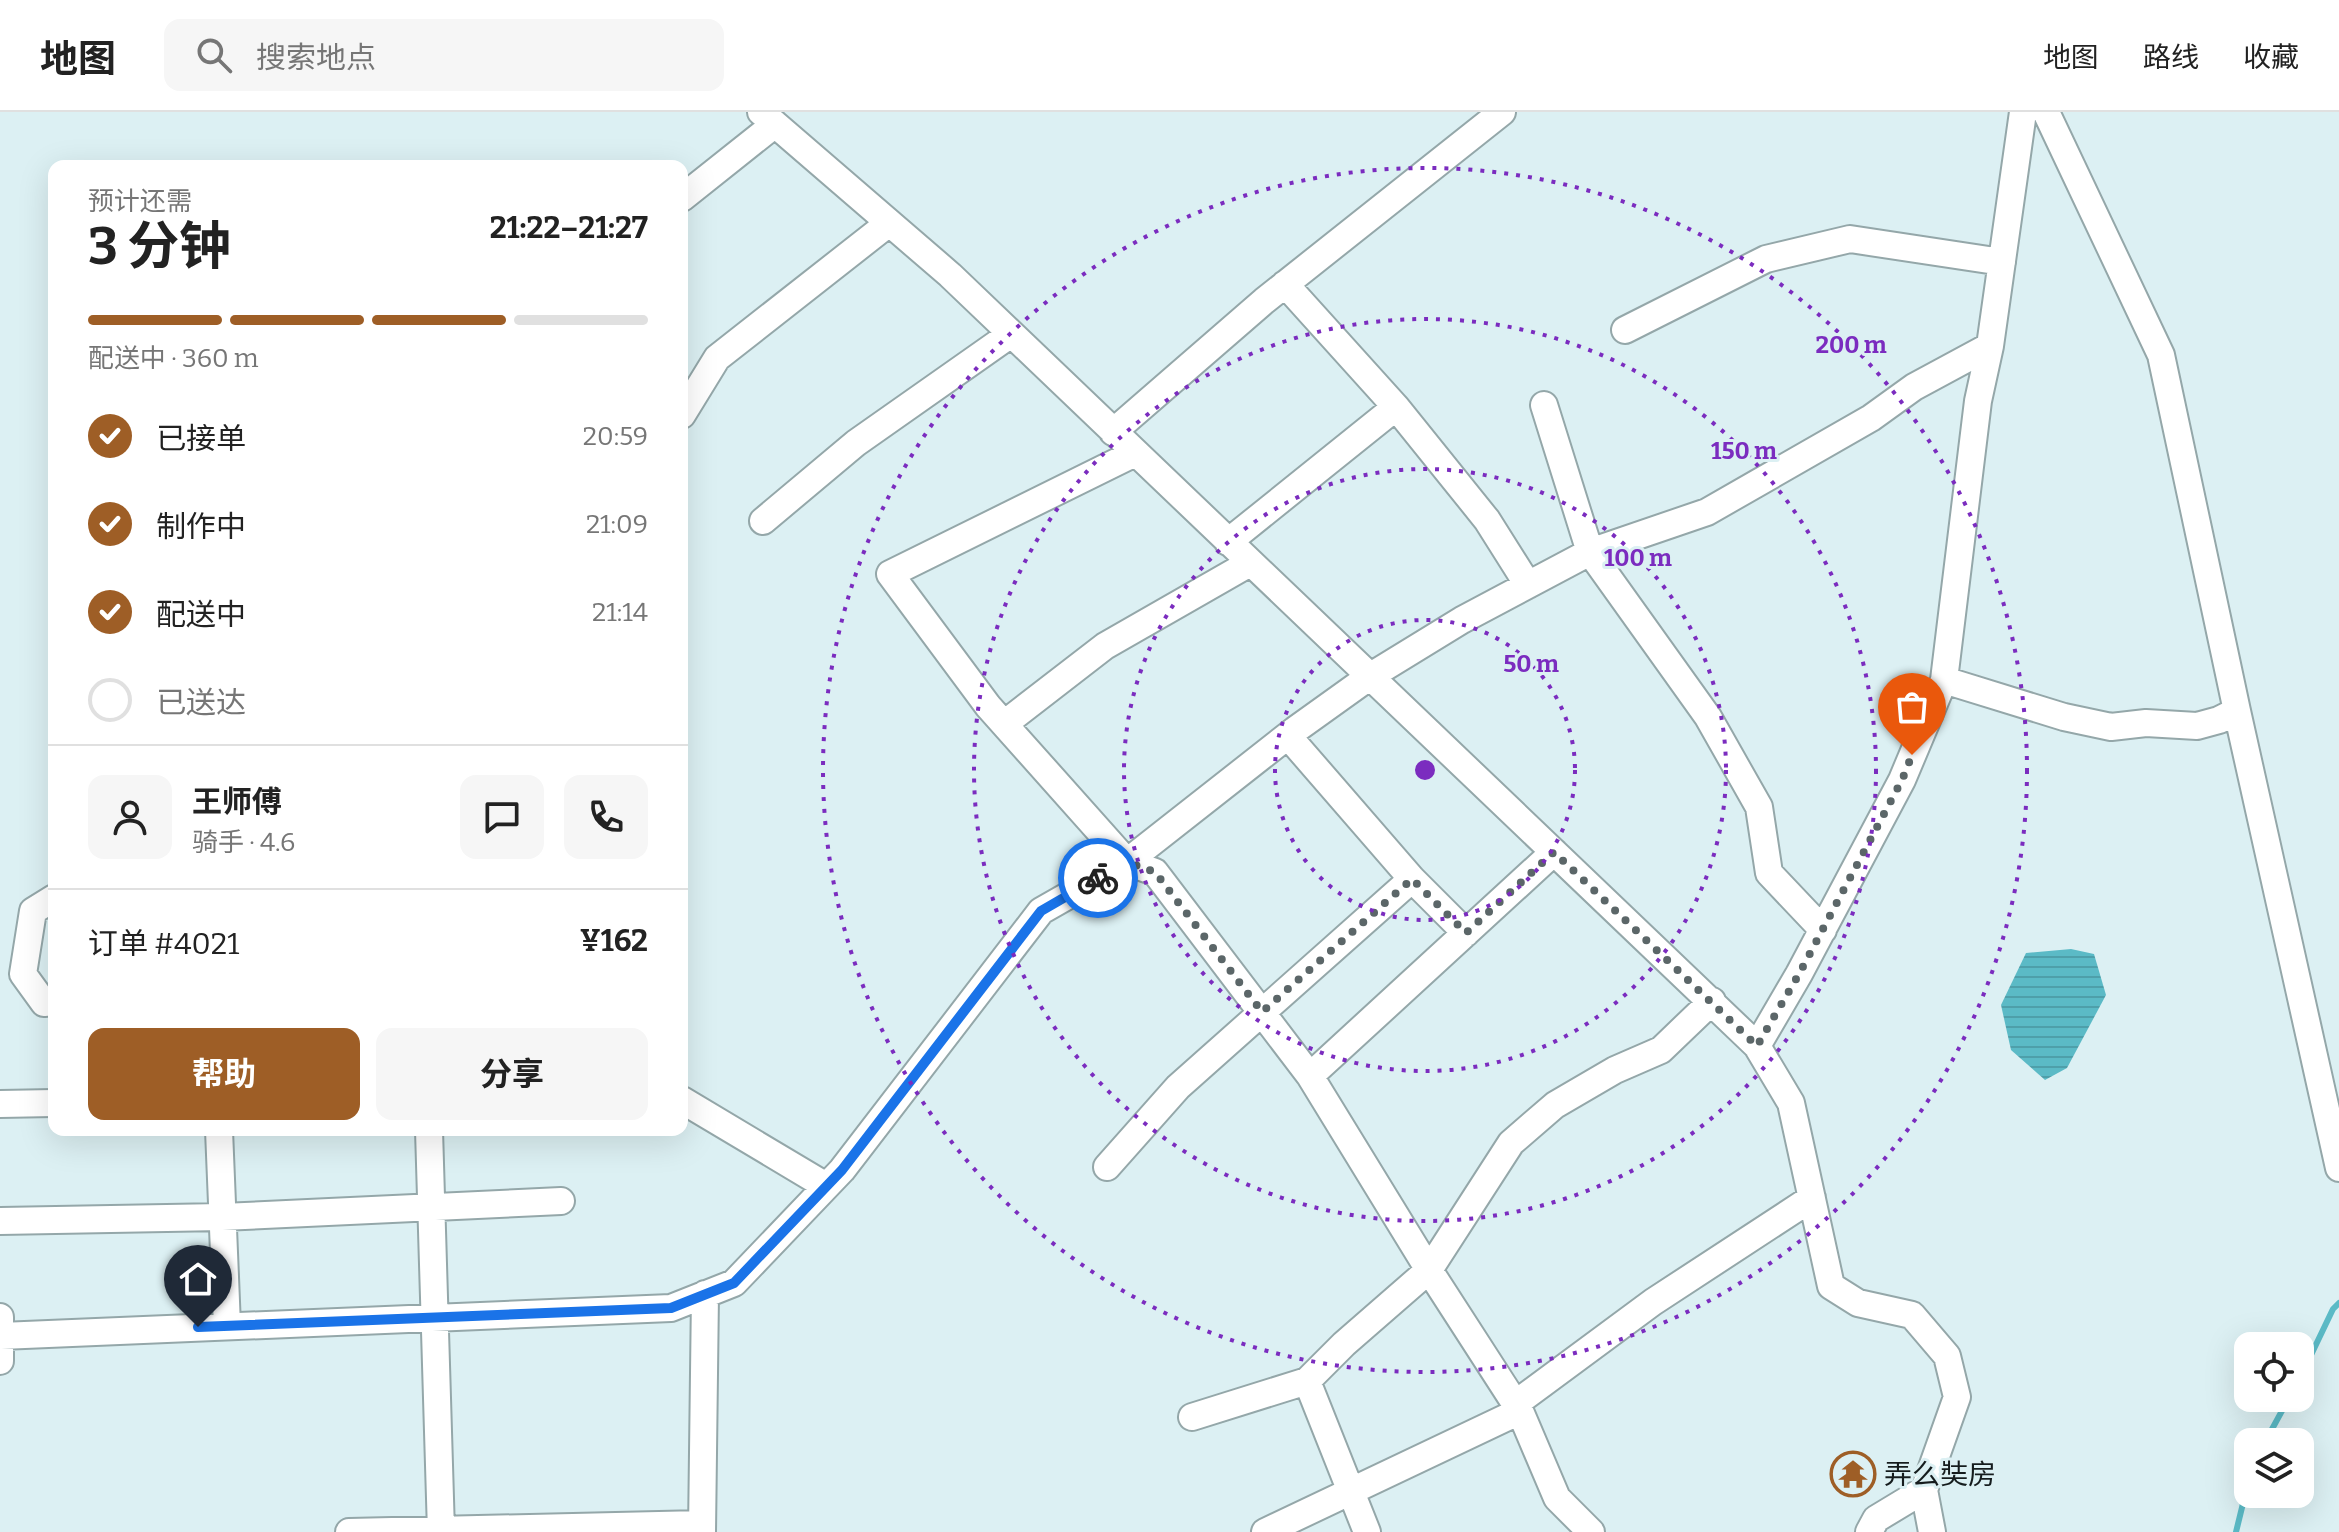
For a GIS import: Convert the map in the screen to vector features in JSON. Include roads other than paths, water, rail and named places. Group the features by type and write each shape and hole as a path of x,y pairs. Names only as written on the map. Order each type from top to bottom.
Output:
{"street":[{"path":"1113,432 1285,284 1502,112"},
{"path":"1757,1046 1823,930 1902,780 1944,680 1978,401 1990,346 2023,112"},
{"path":"2046,112 2161,355 2339,1168"},
{"path":"688,192 768,118 950,275 1757,1046 1791,1103 1831,1286 1858,1303 1912,1315 1947,1356 1957,1397 1924,1490 1932,1532"},
{"path":"688,405 717,358 889,223"},
{"path":"1625,330 1766,259 1850,239 2002,262"},
{"path":"1285,284 1396,407 1487,520 1528,585"},
{"path":"763,521 856,443 1011,334"},
{"path":"0,1338 671,1308 734,1283 842,1170 1041,911 1127,862 1369,677 1462,620 1590,552 1707,512 1871,418 1914,387 1990,346"},
{"path":"1544,405 1590,552 1708,717 1759,807 1769,873 1823,930"},
{"path":"1228,542 1396,407"},
{"path":"1135,453 890,574 1004,724 1127,862 1155,872 1310,1076 1429,1270 1518,1407 1557,1498 1591,1532"},
{"path":"1004,724 1105,646 1250,563"},
{"path":"1944,680 2064,717 2111,727 2146,723 2197,726 2237,711"},
{"path":"1288,736 1412,879 1466,933"},
{"path":"1155,872 1168,830"},
{"path":"1310,1076 1554,852"},
{"path":"1107,1167 1178,1087 1412,879"},
{"path":"48,902 33,911 23,974 44,1003 48,1003"},
{"path":"1192,1417 1307,1381 1344,1344 1429,1270 1511,1143 1555,1105 1615,1070 1661,1050 1712,1001"},
{"path":"0,1104 48,1103"},
{"path":"688,1104 826,1186"},
{"path":"219,1136 227,1326"},
{"path":"429,1136 441,1531"},
{"path":"1265,1532 1518,1407 1653,1302 1812,1198"},
{"path":"0,1221 222,1217 561,1201"},
{"path":"349,1532 702,1528 705,1294"},
{"path":"1307,1381 1367,1532"},
{"path":"1869,1532 1876,1519 1924,1490"}],"water":[{"path":"2071,949 2094,954 2106,995 2067,1068 2045,1080 2011,1050 2001,1005 2026,953"}],"waterway":[{"path":"2314,1349 2339,1303"},
{"path":"2273,1428 2281,1412"},
{"path":"2236,1532 2242,1508"}],"place":[{"name":"弄么奘房","path":"1853,1474"}]}
